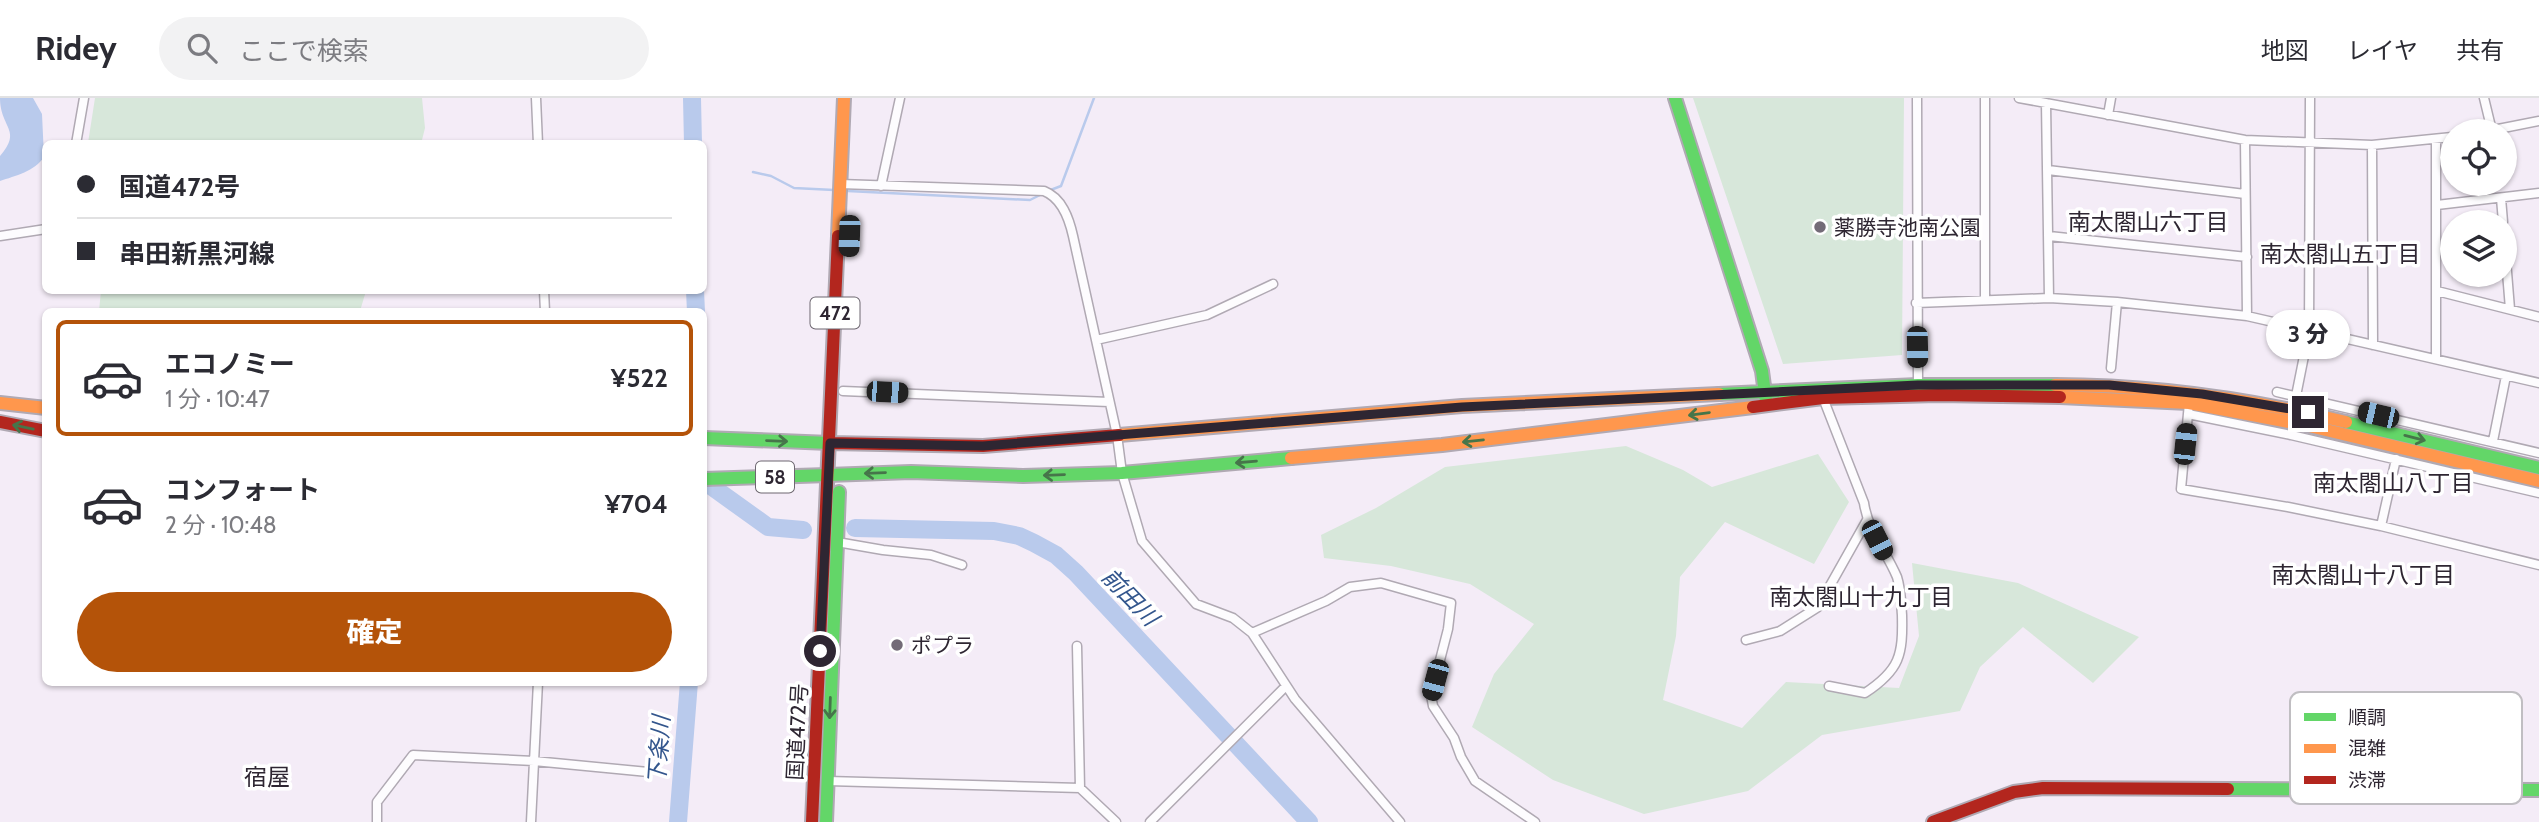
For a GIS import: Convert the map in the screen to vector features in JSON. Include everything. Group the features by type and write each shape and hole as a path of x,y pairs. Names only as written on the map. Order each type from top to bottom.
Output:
{"main road":[{"name":"国道472号","path":"835,443 843,391 846,184 844,98"},
{"name":"国道472号","path":"812,822 834,475 846,184 854,98"},
{"path":"1675,98 1762,371 1765,399"},
{"path":"834,475 911,472 1023,476 1122,473 1442,445 1622,424 1765,399 1918,385 2109,385 2202,394 2308,412 2539,468"},
{"path":"835,443 983,446 1462,407 1938,395 2108,398 2305,425 2539,481"},
{"path":"0,403 42,408"},
{"path":"0,422 42,430"},
{"name":"58","path":"707,438 835,443"},
{"name":"国道472号","path":"826,822 836,542 834,475"},
{"name":"58","path":"707,479 834,475"},
{"path":"1933,822 2014,792 2043,788 2290,789"}],"street":[{"path":"77,140 85,98"},
{"path":"536,98 538,140"},
{"path":"881,186 900,98"},
{"path":"1917,98 1918,385"},
{"path":"1985,98 1985,300"},
{"path":"2018,98 2245,140 2372,145 2440,138"},
{"path":"2108,115 2111,98"},
{"path":"2296,396 2309,331 2310,98"},
{"path":"2484,98 2488,119"},
{"path":"2046,103 2049,298"},
{"path":"2517,125 2539,121"},
{"path":"2436,139 2436,359"},
{"path":"2245,140 2247,316"},
{"path":"2372,145 2373,345"},
{"path":"2048,170 2245,194"},
{"path":"846,184 1044,191 1057,199 1069,218 1117,435 1122,473 1142,541 1196,604 1233,618 1252,633 1286,686 1400,822"},
{"path":"2437,205 2539,192"},
{"path":"2501,198 2502,210"},
{"path":"0,236 42,230"},
{"path":"2049,236 2247,257"},
{"path":"1096,340 1207,315 1273,284"},
{"path":"2509,287 2511,309"},
{"path":"2437,291 2539,317"},
{"path":"1916,303 2049,298 2117,302 2247,316 2539,383"},
{"path":"2111,368 2117,302"},
{"path":"2493,441 2506,376"},
{"path":"843,391 1109,402"},
{"path":"2277,392 2539,453"},
{"path":"1823,398 1864,503 1867,520 1898,579 1902,617 1899,657 1884,680 1865,693 1829,686"},
{"path":"2539,493 2189,409 2181,489 2381,526 2539,565"},
{"path":"2381,526 2396,459"},
{"path":"1746,640 1780,631 1818,607 1867,520"},
{"path":"836,542 930,555 962,565"},
{"path":"1252,633 1326,601 1350,587 1381,583 1451,603 1448,629 1431,695 1433,706 1454,738 1475,781 1535,822"},
{"path":"1077,646 1080,788"},
{"path":"531,822 538,686"},
{"path":"1150,822 1286,686"},
{"path":"377,822 377,802 413,755 534,761 648,772"},
{"path":"827,780 1080,788 1116,822"}],"green space":[{"path":"95,98 422,98 425,128 422,140 88,140"},
{"name":"薬勝寺池南公園","path":"1693,98 1904,98 1902,355 1783,364"},
{"path":"101,294 365,294 361,308 99,308"},
{"path":"1626,446 1683,470 1712,487 1818,454 1849,502 1814,564 1725,522 1680,577 1676,636 1663,700 1742,728 1786,682 1899,688 1919,636 1912,563 2018,583 2139,637 2093,683 2023,627 1980,667 1960,711 1822,735 1748,791 1644,814 1553,780 1472,727 1494,674 1534,624 1470,584 1391,566 1324,558 1321,535 1376,508 1445,467"}],"water":[{"path":"0,98 33,98 42,114 43,140 40,162 18,175 0,181 0,156 10,140"}],"waterway":[{"name":"下条川","path":"692,98 693,140"},
{"path":"1048,191 1061,186 1094,98"},
{"path":"753,172 771,176 794,188 834,190"},
{"path":"848,191 1030,200 1042,194"},
{"name":"下条川","path":"695,294 696,308"},
{"name":"前田川","path":"707,483 768,527 803,530"},
{"name":"前田川","path":"855,528 994,531 1019,536 1056,555 1076,573 1309,822"},
{"name":"下条川","path":"678,822 689,686"}],"traffic: fast":[{"path":"1675,98 1762,371 1766,401"},
{"path":"1719,394 1918,385 2055,385"},
{"path":"2346,422 2539,468"},
{"path":"707,438 830,443"},
{"path":"828,475 911,472 1023,476 1122,473 1291,458"},
{"path":"707,479 828,475"},
{"path":"826,822 839,492"},
{"path":"2228,789 2290,789"},
{"path":"2522,790 2539,790"}],"traffic: slow":[{"path":"838,236 844,98"},
{"path":"2055,385 2201,395 2346,422"},
{"path":"1119,435 1462,406 1719,394"},
{"path":"2060,397 2189,403 2305,425 2539,481"},
{"path":"0,403 42,408"},
{"path":"1291,458 1442,445 1753,407"}],"traffic: jam":[{"path":"812,822 838,236"},
{"path":"1753,407 1823,398 1938,395 2060,397"},
{"path":"0,422 42,430"},
{"path":"830,443 983,446 1119,435"},
{"path":"1933,822 2014,792 2043,788 2228,789"}],"place":[{"name":"薬勝寺池南公園","path":"1820,227"},
{"name":"ポプラ","path":"897,645"}],"district":[{"name":"南太閤山六丁目","path":"2148,222"},
{"name":"南太閤山五丁目","path":"2340,254"},
{"name":"南太閤山八丁目","path":"2393,483"},
{"name":"南太閤山十八丁目","path":"2363,575"},
{"name":"南太閤山十九丁目","path":"1861,597"},
{"name":"宿屋","path":"267,777"}],"route":[{"path":"820,651 830,443 983,446 1462,407 1918,385 2109,385 2202,394 2308,412"}]}
